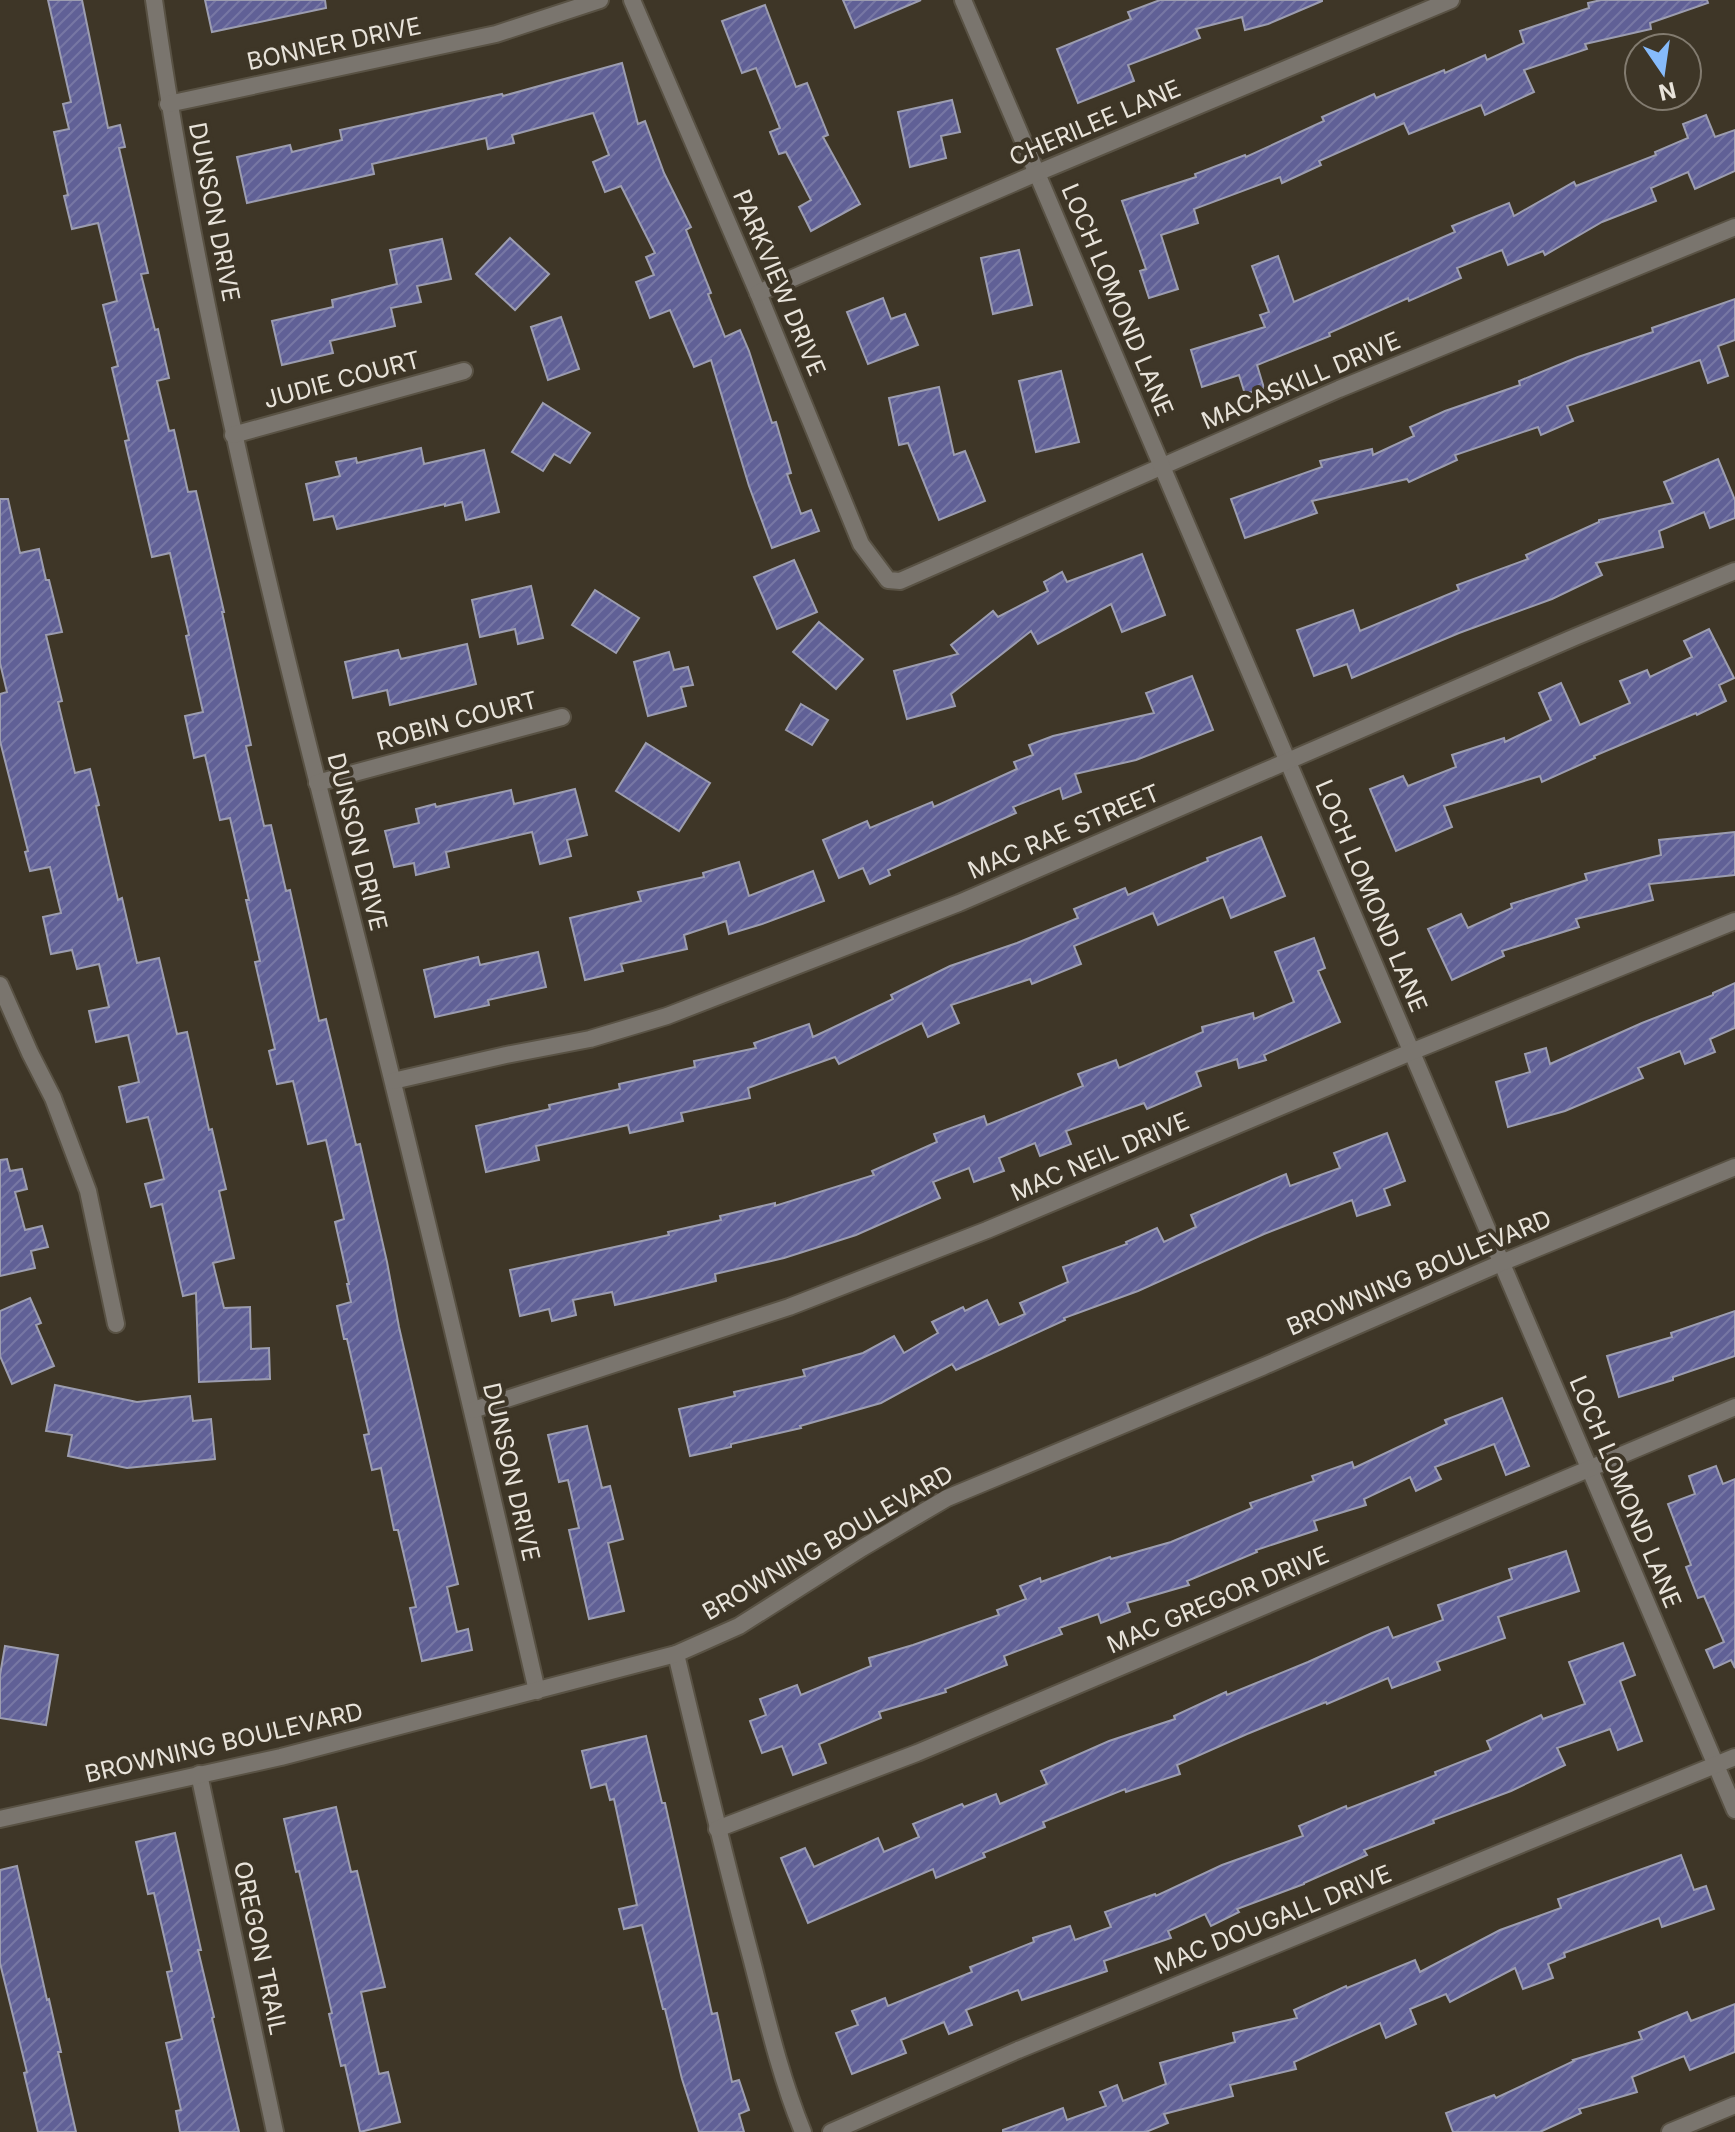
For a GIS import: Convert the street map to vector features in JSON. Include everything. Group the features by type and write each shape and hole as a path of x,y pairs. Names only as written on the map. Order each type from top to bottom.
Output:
{"street":[{"name":"DUNSON DRIVE","path":"154,0 168,104 233,435 473,1410 537,1691"},
{"name":"BONNER DRIVE","path":"168,104 496,34 600,0"},
{"name":"PARKVIEW DRIVE","path":"632,0 758,293 861,544 888,580"},
{"name":"LOCH LOMOND LANE","path":"963,0 1735,1810"},
{"name":"CHERILEE LANE","path":"758,293 1451,0"},
{"name":"MACASKILL DRIVE","path":"888,580 900,581 1339,389 1735,227"},
{"name":"JUDIE COURT","path":"233,435 464,371"},
{"name":"MAC RAE STREET","path":"393,1081 590,1039 667,1016 959,903 1735,571"},
{"name":"ROBIN COURT","path":"317,783 562,717"},
{"name":"MAC NEIL DRIVE","path":"473,1410 803,1301 987,1230 1411,1052 1735,921"},
{"path":"0,985 53,1098 88,1191 116,1324"},
{"name":"BROWNING BOULEVARD","path":"0,1819 281,1757 676,1654 739,1626 947,1498 1735,1167"},
{"name":"MAC GREGOR DRIVE","path":"717,1829 917,1753 1735,1407"},
{"path":"676,1654 717,1829 773,2039 803,2132"},
{"name":"MAC DOUGALL DRIVE","path":"831,2132 1018,2050 1735,1757"},
{"name":"OREGON TRAIL","path":"199,1774 275,2132"},
{"path":"1670,2132 1735,2105"}],"building":[{"path":"48,0 82,0 108,128 120,125 125,147 119,148 148,273 141,274 169,378 157,381 169,431 174,430 188,492 196,491 251,745 246,746 264,826 271,825 286,891 290,890 319,1021 326,1019 356,1145 360,1144 458,1584 447,1587 457,1632 468,1629 472,1650 422,1661 410,1608 416,1607 398,1530 394,1530 381,1468 372,1470 364,1435 369,1434 337,1306 351,1302 335,1222 344,1219 326,1140 308,1144 293,1081 277,1084 269,1051 275,1049 255,962 260,961 230,818 220,820 205,755 194,758 185,716 203,712 170,553 152,557 125,441 129,440 112,368 118,366 103,305 117,301 98,223 72,229 64,196 68,195 54,132 69,129 63,104 71,102"},
{"path":"205,0 325,0 326,8 212,32"},
{"path":"843,0 921,0 855,28"},
{"path":"1160,0 1322,1 1268,24 1245,30 1242,17 1196,29 1200,38 1128,65 1134,81 1078,103 1057,49 1131,19 1128,12"},
{"path":"1601,0 1707,0 1708,3 1650,23 1651,29 1623,32 1623,35 1585,44 1587,49 1524,70 1534,92 1485,115 1481,105 1409,134 1404,123 1319,161 1321,165 1282,183 1280,177 1194,209 1198,223 1161,235 1178,289 1149,298 1140,271 1146,269 1122,201 1246,157 1374,94 1376,98 1485,55 1487,60 1524,43 1520,31 1589,8 1588,3"},
{"path":"765,5 796,87 807,83 828,135 823,137 860,204 811,231 799,207 811,200 786,152 779,154 770,132 780,128 756,68 742,73 722,21"},
{"path":"622,63 638,124 645,121 664,173 691,227 686,230 725,337 740,330 772,423 776,422 791,473 787,474 801,514 811,510 819,531 772,548 749,486 711,360 694,367 670,310 650,318 636,282 654,275 646,257 655,253 621,186 605,192 593,162 609,155 593,113 512,135 514,143 488,149 486,138 372,164 374,174 247,203 237,157 290,145 292,152 342,140 340,130 503,96"},
{"path":"952,100 960,132 941,136 946,158 910,167 898,112"},
{"path":"1706,115 1715,137 1735,130 1735,171 1695,189 1688,172 1651,188 1656,201 1602,222 1545,255 1543,251 1508,265 1502,250 1457,268 1461,278 1257,365 1264,388 1245,394 1239,375 1202,387 1191,350 1265,327 1260,315 1269,312 1252,266 1278,256 1294,302 1455,232 1452,226 1509,203 1514,216 1574,182 1576,186 1656,155 1655,152 1688,138 1683,124"},
{"path":"510,238 549,274 515,310 476,274"},
{"path":"442,239 451,279 417,286 421,302 391,308 395,326 330,341 333,353 282,365 272,321 333,307 332,300 397,284 390,250"},
{"path":"1019,250 1032,305 993,314 981,258"},
{"path":"883,298 891,319 905,314 918,345 868,364 847,312"},
{"path":"1735,299 1735,340 1718,346 1728,376 1708,383 1700,360 1567,406 1573,421 1541,435 1538,427 1455,455 1457,460 1409,482 1407,479 1312,501 1317,513 1245,538 1231,499 1322,467 1320,461 1372,449 1373,455 1414,436 1410,427 1445,411 1520,385 1519,381 1578,357 1653,332 1652,328"},
{"path":"561,317 579,369 548,380 531,327"},
{"path":"1061,371 1079,442 1036,452 1019,381"},
{"path":"939,387 954,455 965,451 985,501 939,520 908,443 899,445 889,398"},
{"path":"543,403 590,433 570,463 554,454 543,471 512,452"},
{"path":"421,448 424,464 484,450 499,512 466,520 462,502 337,529 333,516 314,520 306,484 340,476 336,462 356,458 357,463"},
{"path":"1718,459 1735,500 1735,518 1710,528 1704,512 1659,531 1663,547 1596,563 1602,575 1552,599 1459,633 1352,678 1347,664 1314,676 1297,630 1353,610 1360,631 1459,590 1457,585 1528,559 1526,555 1599,520 1673,503 1664,482"},
{"path":"0,499 8,499 20,553 39,549 46,580 49,580 62,632 46,635 62,701 58,702 75,773 90,769 118,900 122,898 137,963 159,958 177,1034 187,1032 226,1189 219,1191 234,1258 213,1263 224,1308 250,1307 251,1349 269,1348 270,1379 199,1382 196,1293 183,1296 162,1204 151,1207 145,1184 164,1179 148,1117 127,1122 119,1087 139,1082 128,1035 96,1042 89,1011 109,1007 99,964 77,969 72,950 51,954 43,917 61,913 50,867 30,871 25,852 28,851 0,741 0,694 7,692 0,663"},
{"path":"1142,554 1165,615 1122,632 1111,604 1038,644 1031,631 951,694 955,706 907,719 894,671 958,654 951,645 993,611 998,617 1048,591 1044,582 1062,572 1067,582"},
{"path":"794,560 817,612 777,629 754,577"},
{"path":"531,586 543,638 518,644 515,629 480,637 472,600"},
{"path":"595,590 639,618 616,653 572,625"},
{"path":"819,622 863,659 836,689 793,652"},
{"path":"1709,629 1734,678 1719,685 1726,701 1594,756 1542,782 1540,776 1444,806 1452,827 1396,851 1370,789 1403,776 1408,786 1456,767 1452,755 1504,738 1505,742 1551,720 1539,693 1561,683 1580,725 1630,703 1620,681 1647,670 1650,677 1692,657 1684,641"},
{"path":"467,644 476,684 390,705 387,690 353,698 345,662 398,650 401,659"},
{"path":"669,652 674,670 688,667 693,685 681,687 686,706 648,716 634,662"},
{"path":"1192,676 1213,730 1136,760 1075,774 1081,792 1063,799 1060,788 1013,807 1016,813 888,870 890,875 870,884 863,868 839,878 823,840 867,821 870,828 932,802 934,807 1017,769 1014,762 1033,755 1029,745 1053,736 1154,713 1146,693"},
{"path":"801,704 828,720 812,745 786,730"},
{"path":"646,743 710,783 679,831 616,791"},
{"path":"575,789 587,835 567,840 571,856 540,864 532,832 446,852 449,867 416,875 414,863 394,867 385,831 419,823 416,809 511,790 514,804"},
{"path":"1735,832 1735,875 1649,884 1653,900 1576,919 1579,927 1502,951 1504,956 1452,980 1428,929 1461,914 1468,928 1512,908 1511,904 1587,880 1585,874 1661,855 1659,840"},
{"path":"1261,837 1285,896 1231,918 1223,897 1158,925 1153,913 1074,946 1081,964 1032,984 1030,979 951,1005 959,1023 928,1037 922,1023 839,1064 835,1057 748,1088 750,1098 681,1113 683,1121 630,1133 628,1125 536,1146 539,1160 486,1172 476,1126 620,1089 619,1084 695,1067 694,1061 756,1048 754,1043 809,1024 813,1037 893,999 891,995 950,966 1078,918 1074,909 1125,888 1128,895"},
{"path":"739,862 749,896 813,871 824,901 729,934 726,921 684,935 687,949 621,964 623,971 585,980 570,918 641,901 638,892 704,877 703,873"},
{"path":"1314,938 1325,968 1318,971 1340,1022 1264,1055 1266,1060 1239,1068 1237,1059 1196,1072 1201,1086 1147,1109 1144,1103 1066,1131 1071,1144 1040,1156 1035,1143 999,1158 1004,1171 974,1182 969,1168 933,1182 940,1198 856,1235 784,1258 715,1274 716,1281 646,1298 615,1305 612,1292 573,1300 576,1315 552,1321 549,1309 520,1316 510,1270 669,1235 668,1232 721,1220 720,1216 775,1203 775,1206 874,1175 872,1171 937,1142 934,1134 984,1116 987,1125 1083,1086 1078,1074 1116,1060 1119,1068 1203,1032 1202,1027 1253,1013 1254,1019 1294,1002 1275,952"},
{"path":"538,952 546,987 488,1000 489,1005 435,1017 424,970 478,957 480,965"},
{"path":"1735,983 1735,1028 1710,1039 1715,1052 1685,1064 1680,1051 1638,1068 1643,1078 1565,1111 1508,1127 1496,1082 1530,1072 1525,1054 1546,1048 1550,1064"},
{"path":"1387,1133 1405,1181 1384,1189 1390,1205 1357,1216 1352,1200 1264,1234 1138,1291 1064,1318 956,1370 952,1364 881,1403 801,1428 690,1456 679,1409 735,1396 734,1392 805,1376 803,1370 863,1353 894,1336 904,1353 938,1333 932,1322 963,1307 965,1311 987,1300 999,1325 1025,1314 1020,1303 1068,1282 1063,1267 1127,1244 1157,1228 1164,1242 1196,1227 1191,1215 1286,1174 1290,1186 1340,1168 1334,1153"},
{"path":"7,1159 10,1171 22,1169 27,1189 15,1192 25,1230 42,1226 48,1247 31,1251 35,1268 0,1276 0,1160"},
{"path":"30,1298 41,1323 36,1325 54,1366 12,1384 0,1356 0,1311"},
{"path":"1735,1311 1735,1356 1619,1397 1607,1356 1672,1337 1671,1333"},
{"path":"55,1385 137,1402 190,1396 193,1421 211,1419 215,1459 127,1468 68,1456 72,1435 46,1431"},
{"path":"1502,1398 1529,1466 1506,1475 1494,1444 1435,1467 1441,1479 1416,1491 1410,1477 1364,1499 1366,1505 1314,1521 1317,1530 1256,1550 1187,1581 1189,1585 1127,1603 1130,1612 1101,1623 1098,1614 1059,1628 1062,1634 1004,1656 1007,1665 945,1689 946,1692 879,1712 881,1718 819,1744 826,1763 793,1775 782,1746 762,1753 750,1721 766,1715 760,1699 797,1685 801,1695 871,1666 869,1658 999,1615 997,1610 1026,1599 1020,1586 1040,1578 1041,1582 1110,1557 1171,1542 1252,1508 1250,1503 1314,1481 1312,1476 1352,1462 1354,1468 1447,1424 1445,1420"},
{"path":"587,1426 602,1488 610,1486 623,1539 608,1543 624,1611 589,1619 569,1530 579,1528 568,1480 559,1482 548,1435"},
{"path":"1716,1466 1723,1484 1735,1479 1735,1668 1731,1660 1714,1668 1706,1650 1724,1642 1704,1596 1698,1598 1686,1567 1691,1565 1668,1504 1695,1494 1689,1476"},
{"path":"1566,1551 1579,1591 1498,1617 1505,1638 1437,1662 1440,1670 1392,1688 1388,1678 1326,1702 1177,1765 1180,1774 1126,1792 1125,1789 1043,1822 1045,1827 983,1853 985,1857 936,1878 933,1869 808,1923 781,1858 805,1848 814,1867 878,1838 884,1852 919,1837 913,1824 996,1794 1000,1804 1047,1784 1041,1771 1109,1741 1175,1719 1174,1716 1226,1692 1227,1695 1372,1633 1388,1627 1393,1638 1443,1620 1438,1605 1512,1579 1509,1569"},
{"path":"1623,1643 1635,1675 1620,1681 1642,1741 1618,1750 1610,1729 1557,1748 1565,1765 1511,1791 1364,1850 1367,1855 1304,1884 1237,1909 1239,1912 1211,1926 1205,1914 1168,1931 1171,1938 1104,1961 1107,1971 1022,2000 1018,1990 966,2010 972,2025 949,2034 944,2022 901,2040 906,2053 852,2074 836,2033 858,2025 852,2011 885,1998 888,2006 972,1972 970,1967 1034,1942 1033,1938 1070,1926 1075,1940 1111,1927 1105,1912 1156,1896 1222,1865 1303,1836 1299,1826 1436,1775 1435,1772 1491,1750 1487,1741 1541,1715 1543,1719 1585,1704 1569,1662"},
{"path":"5,1646 58,1655 46,1725 0,1718 0,1675"},
{"path":"646,1736 662,1803 665,1803 712,2014 717,2013 732,2082 739,2080 749,2110 739,2114 744,2132 699,2132 642,1925 624,1929 619,1909 637,1905 614,1799 610,1800 606,1784 591,1788 582,1751"},
{"path":"336,1807 351,1872 357,1871 385,1987 361,1992 379,2074 388,2072 400,2122 360,2132 345,2065 341,2066 329,2014 332,2013 284,1819"},
{"path":"175,1833 201,1950 198,1950 212,2018 239,2132 180,2132 176,2111 181,2110 166,2043 182,2039 167,1972 172,1971 154,1893 148,1894 136,1842"},
{"path":"1681,1855 1694,1890 1706,1886 1714,1909 1662,1927 1659,1918 1564,1953 1565,1957 1548,1964 1553,1978 1523,1989 1515,1968 1450,2002 1446,1994 1410,2009 1416,2024 1386,2038 1380,2023 1294,2062 1296,2069 1230,2085 1233,2096 1164,2114 1168,2123 1146,2132 1003,2132 1063,2108 1067,2120 1106,2106 1100,2092 1117,2085 1123,2101 1166,2084 1160,2063 1235,2042 1233,2033 1297,2018 1294,2010 1415,1960 1420,1972 1500,1930 1561,1908 1558,1899"},
{"path":"17,1866 61,2052 58,2052 76,2132 38,2132 24,2073 27,2072 0,1963 0,1870"},
{"path":"1735,2004 1735,2052 1690,2070 1684,2056 1632,2077 1637,2092 1579,2109 1581,2113 1540,2132 1453,2132 1446,2113 1494,2095 1496,2098 1573,2060 1642,2039 1639,2032 1687,2012 1691,2021"}]}
